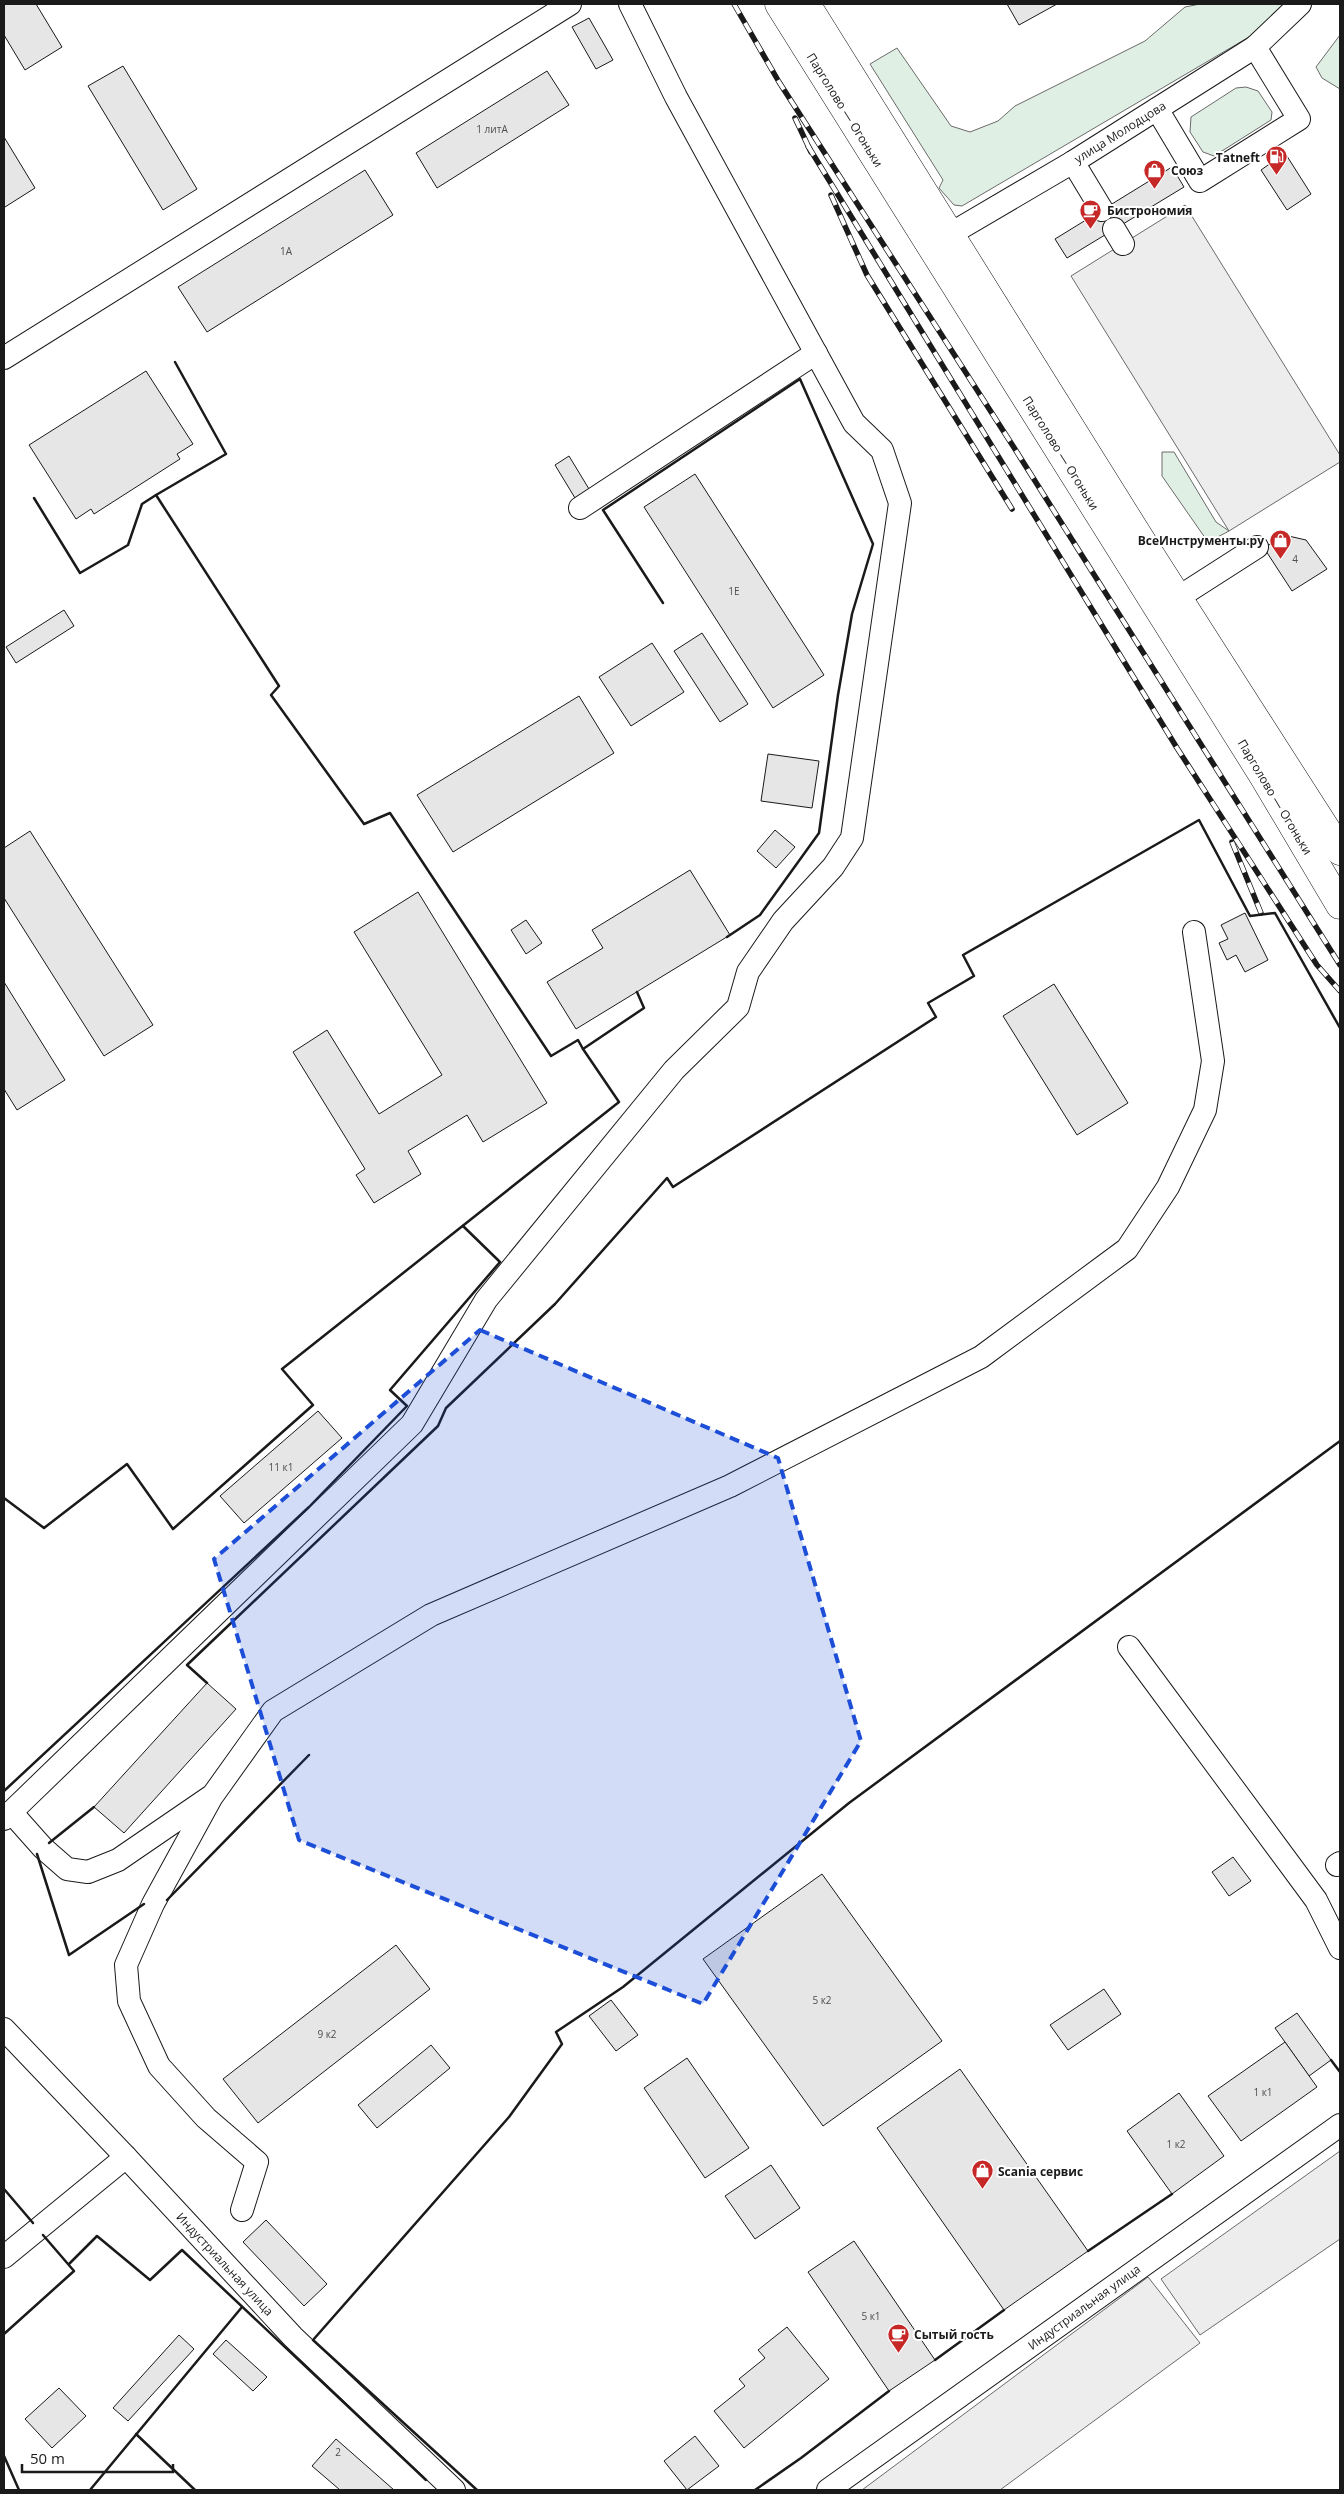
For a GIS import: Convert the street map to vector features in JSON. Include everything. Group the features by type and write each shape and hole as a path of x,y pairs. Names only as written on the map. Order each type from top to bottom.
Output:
{"main road":[{"name":"Парголово — Огоньки","path":"779,4 1179,597 1340,851"},
{"name":"Парголово — Огоньки","path":"806,4 940,241 1340,905"}],"street":[{"path":"4,358 570,4"},
{"path":"213,1795 118,1860 88,1872 67,1869 7,1815 412,1424 486,1300 674,1070 738,1007 748,972 783,922 833,867 852,838 900,503 882,450 854,423 676,97 630,4"},
{"name":"улица Молодцова","path":"940,241 1073,162 1255,47 1300,4"},
{"path":"1157,109 1200,181 1217,171 1299,119 1255,47"},
{"path":"1073,162 1102,210"},
{"path":"580,508 816,353"},
{"path":"1179,597 1257,547"},
{"path":"242,2210 257,2162 206,2118 159,2066 129,2001 126,1965 154,1904 213,1795 273,1711 431,1614 730,1486 980,1357 1126,1249 1168,1187 1204,1110 1213,1061 1194,932"},
{"path":"1129,1647 1316,1900 1340,1948"},
{"name":"Индустриальная улица","path":"4,2029 126,2157 292,2337 454,2490"},
{"name":"Индустриальная улица","path":"828,2490 1340,2125"},
{"path":"4,2257 126,2157"}],"highlighted area":[{"path":"480,1330 778,1458 861,1741 703,2004 299,1840 214,1559"}],"green space":[{"path":"1200,4 1286,4 1271,24 962,206 954,205 939,188 943,180 870,64 897,48 951,126 970,132 998,121 1015,106 1145,41 1185,7"},
{"path":"1340,35 1340,89 1322,78 1316,67"},
{"path":"1246,87 1258,91 1272,112 1271,120 1214,156 1203,152 1190,132 1191,117 1236,88"},
{"path":"1162,452 1174,452 1216,522 1229,531 1208,542 1162,476"}],"shaded area":[{"path":"1185,205 1340,455 1340,462 1229,531 1071,276"},
{"path":"1340,2151 1340,2239 1200,2335 1161,2279"},
{"path":"1148,2277 1200,2343 1000,2490 862,2490"}],"building":[{"path":"4,4 36,4 62,47 25,70 4,35"},
{"path":"1007,4 1057,4 1019,25"},
{"path":"589,18 613,60 596,69 572,27"},
{"path":"123,66 197,189 163,210 88,86"},
{"path":"547,71 569,105 437,188 416,153"},
{"path":"4,137 35,188 5,207 4,204"},
{"path":"1285,153 1311,194 1287,210 1261,170"},
{"path":"1172,167 1184,187 1067,258 1055,239"},
{"path":"365,170 393,215 207,332 178,287"},
{"path":"146,371 193,444 177,454 180,459 94,514 91,509 76,519 29,445"},
{"path":"569,456 589,489 575,498 555,465"},
{"path":"695,474 824,675 773,708 644,507"},
{"path":"1284,535 1306,540 1327,569 1292,591 1264,548"},
{"path":"64,610 74,626 16,663 6,647"},
{"path":"702,633 748,704 720,722 674,651"},
{"path":"652,643 684,692 631,726 599,677"},
{"path":"579,696 614,753 453,852 417,795"},
{"path":"768,754 819,761 812,808 761,801"},
{"path":"775,830 795,847 776,868 757,851"},
{"path":"30,831 153,1025 104,1056 4,898 4,848"},
{"path":"690,870 730,935 576,1029 547,982 603,948 592,930"},
{"path":"418,892 547,1103 483,1142 467,1115 408,1151 421,1174 374,1203 356,1175 365,1169 293,1052 327,1030 379,1114 442,1075 354,932"},
{"path":"1245,913 1268,960 1245,972 1236,955 1227,960 1219,943 1228,939 1221,925"},
{"path":"526,920 542,943 526,954 511,930"},
{"path":"4,982 65,1080 17,1110 4,1089"},
{"path":"1054,984 1128,1103 1077,1135 1003,1016"},
{"path":"318,1411 342,1438 244,1523 220,1496"},
{"path":"207,1683 236,1709 124,1833 94,1807"},
{"path":"1233,1857 1251,1881 1229,1896 1212,1872"},
{"path":"822,1874 942,2041 823,2126 703,1959"},
{"path":"396,1945 430,1989 258,2123 223,2079"},
{"path":"1104,1989 1121,2014 1068,2050 1050,2025"},
{"path":"611,2000 638,2035 616,2051 589,2016"},
{"path":"1297,2013 1331,2060 1309,2076 1275,2028"},
{"path":"1285,2042 1317,2087 1241,2141 1208,2096"},
{"path":"431,2045 450,2068 377,2128 358,2105"},
{"path":"687,2058 749,2148 705,2178 644,2088"},
{"name":"Scania сервис","path":"960,2069 1088,2251 1004,2310 877,2128"},
{"path":"1179,2093 1224,2156 1172,2194 1127,2131"},
{"path":"771,2165 800,2208 755,2239 725,2196"},
{"path":"266,2220 327,2284 304,2306 243,2242"},
{"path":"854,2241 935,2360 889,2391 808,2272"},
{"path":"787,2327 829,2379 744,2448 714,2411 745,2386 739,2379 765,2358 758,2350"},
{"path":"179,2335 194,2349 128,2421 113,2408"},
{"path":"226,2340 267,2377 253,2391 213,2354"},
{"path":"59,2388 86,2416 52,2448 25,2419"},
{"path":"695,2436 719,2466 687,2490 664,2461"},
{"path":"336,2439 394,2490 340,2490 312,2466"}],"railway":[{"path":"734,4 779,82 1013,446 1340,965"},
{"path":"795,118 811,152"},
{"path":"808,146 1177,748 1317,965 1340,991"},
{"path":"831,195 867,275 1012,509"},
{"path":"1232,842 1261,913"}],"wall":[{"path":"175,362 226,454 156,495 279,686 271,695 364,824 390,813 551,1056 578,1040 583,1049"},
{"path":"663,603 603,510 800,379 873,544 852,614 838,695 819,833 760,915 727,937"},
{"path":"34,498 80,573 128,545 142,504 156,495"},
{"path":"207,1683 187,1665 438,1426 446,1408 555,1304 667,1178 673,1187 936,1017 928,1003 974,976 963,955 1199,820 1250,916 1275,913 1340,1028"},
{"path":"4,1498 44,1528 127,1464 173,1529 313,1405 282,1369 619,1102 583,1049 644,1008 637,992"},
{"path":"4,1791 309,1507 407,1406 390,1390 500,1262 463,1226"},
{"path":"477,2490 313,2340 509,2117 562,2044 556,2032 623,1987 849,1803 1340,1441"},
{"path":"167,1900 309,1755"},
{"path":"49,1843 94,1807"},
{"path":"37,1854 69,1955 144,1904"},
{"path":"1331,2060 1340,2072"},
{"path":"4,2189 33,2223"},
{"path":"1088,2251 1172,2194"},
{"path":"4,2334 74,2271 43,2235"},
{"path":"69,2264 97,2236 150,2280 182,2250 426,2480"},
{"path":"90,2490 242,2307"},
{"path":"935,2360 1004,2310"},
{"path":"755,2490 801,2458 889,2391"},
{"path":"136,2434 195,2490"},
{"path":"4,2456 19,2490"}],"place":[{"name":"Tatneft","path":"1276,176"},
{"name":"Союз","path":"1155,189"},
{"name":"Бистрономия","path":"1091,229"},
{"name":"ВсеИнструменты.ру","path":"1280,559"},
{"name":"Scania сервис","path":"982,2190"},
{"name":"Сытый гость","path":"898,2353"}]}
